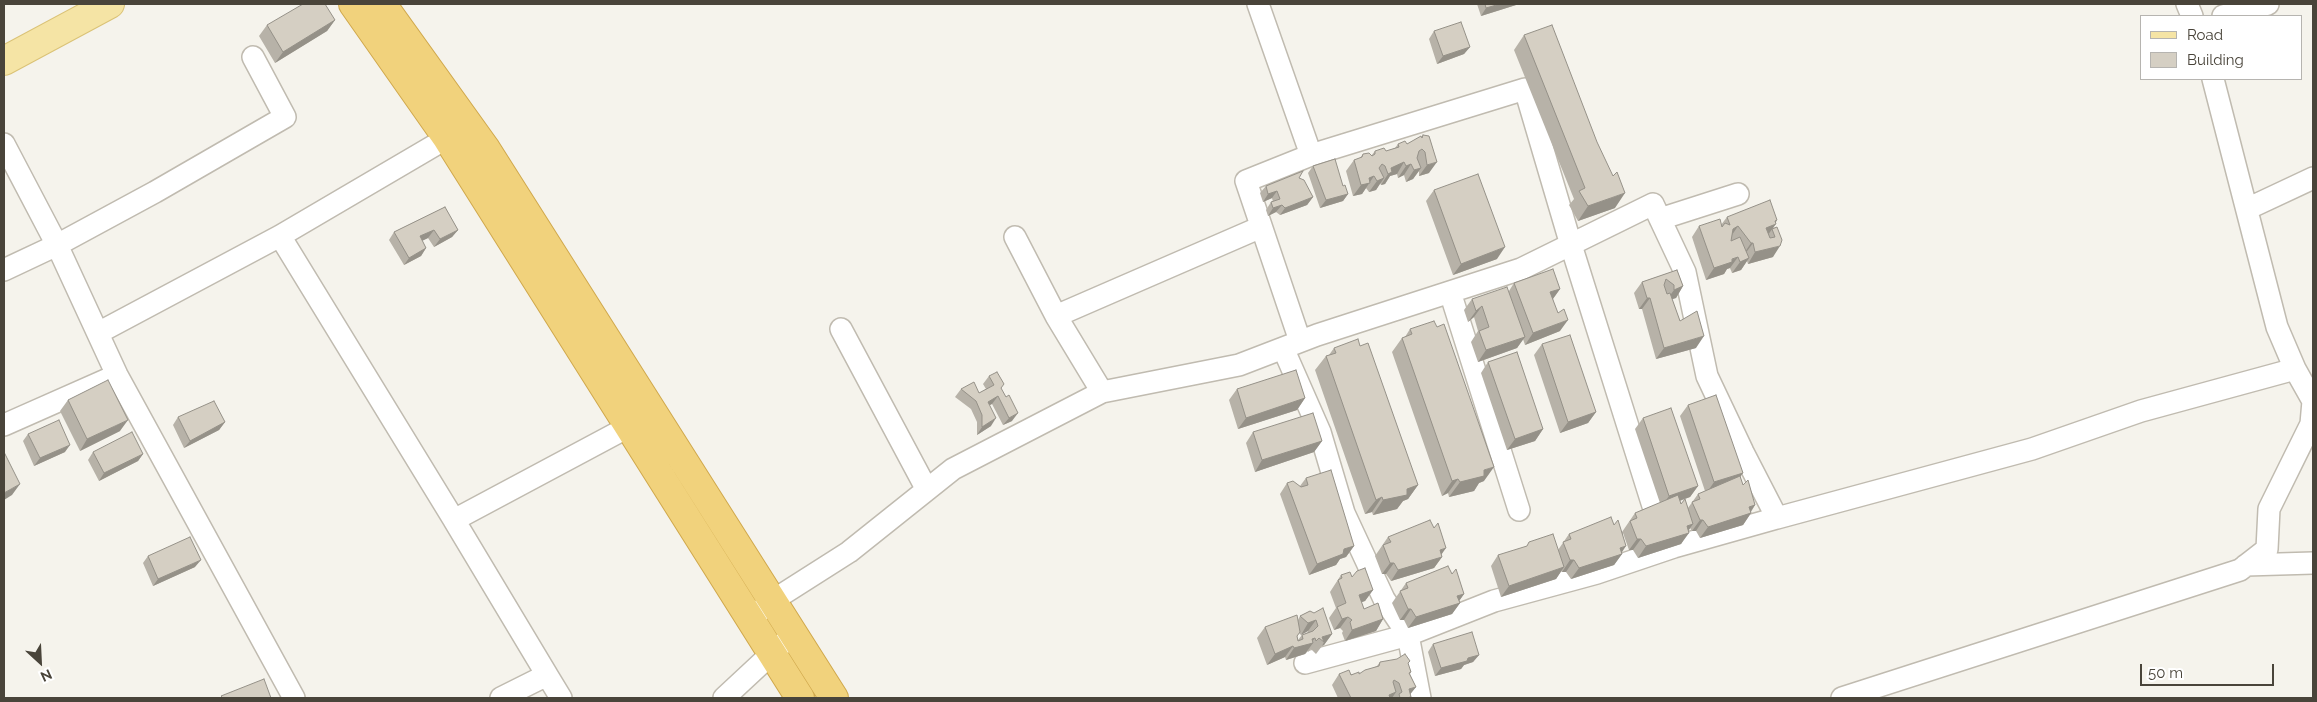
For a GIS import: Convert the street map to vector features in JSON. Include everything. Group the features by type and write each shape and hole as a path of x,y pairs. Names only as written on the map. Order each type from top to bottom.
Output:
{"highway":[{"path":"353,4 404,55 486,149 834,698"},
{"path":"382,4 404,55 447,138 800,698"}],"main road":[{"path":"4,42 74,4"},
{"path":"4,61 110,4"}],"street":[{"path":"1258,4 1311,155"},
{"path":"2227,15 2268,4"},
{"path":"4,270 57,245 155,192 285,117 253,57"},
{"path":"1842,698 1876,693 2240,570 2267,549 2269,508 2311,424 2313,401 2295,369 2277,327 2212,80"},
{"path":"1420,698 1408,635 1384,599 1344,513 1292,344 1261,227 1246,181 1311,155 1525,89 1571,245 1653,506"},
{"path":"98,332 280,236 447,138"},
{"path":"4,144 57,245 117,375 294,698"},
{"path":"2247,209 2313,178"},
{"path":"1660,219 1738,194"},
{"path":"750,619 772,601 849,552 926,488 953,469 1102,392 1238,364 1292,344 1522,269 1654,204 1685,272 1707,376 1777,518"},
{"path":"1056,316 1261,227"},
{"path":"280,236 561,698"},
{"path":"1015,237 1056,316 1102,392"},
{"path":"1450,292 1519,510"},
{"path":"841,329 926,488"},
{"path":"1305,663 1408,635 1494,601 1597,573 1674,546 2032,449 2141,411 2295,369"},
{"path":"4,425 117,375"},
{"path":"454,520 630,426"},
{"path":"2246,565 2313,563"},
{"path":"724,698 771,652 793,634"},
{"path":"502,698 547,675"}],"building":[{"path":"303,4 325,4 335,20 283,52 267,25"},
{"path":"1485,4 1500,4 1486,8"},
{"path":"1461,22 1470,47 1443,56 1434,31"},
{"path":"1552,25 1597,142 1613,176 1617,172 1625,193 1588,206 1579,191 1585,188 1524,35"},
{"path":"1423,135 1429,136 1437,162 1427,165 1425,152 1422,149 1419,151 1417,158 1421,168 1414,170 1411,164 1406,166 1404,162 1391,168 1392,172 1388,174 1385,166 1382,164 1379,168 1384,178 1377,181 1374,176 1369,178 1370,183 1361,185 1354,160 1362,157 1363,154 1369,153 1372,156 1375,154 1375,151 1384,148 1386,151 1399,147 1398,144 1405,141 1407,144 1421,136 1422,138"},
{"path":"1335,159 1343,186 1345,185 1348,194 1326,200 1313,166"},
{"path":"1303,171 1299,178 1304,180 1313,197 1285,208 1282,205 1273,208 1271,202 1280,199 1277,191 1268,194 1266,186"},
{"path":"1478,174 1505,247 1461,264 1434,190"},
{"path":"1770,200 1777,220 1775,221 1776,224 1766,228 1770,238 1775,237 1772,229 1777,227 1782,240 1780,246 1755,252 1753,243 1738,226 1733,229 1731,241 1740,237 1749,258 1740,262 1738,257 1732,259 1732,262 1714,268 1699,226 1720,219 1722,227 1725,223 1730,225 1727,217"},
{"path":"445,207 458,230 440,239 434,230 420,236 426,248 409,258 394,232"},
{"path":"1553,269 1560,289 1550,292 1558,313 1564,309 1568,320 1533,333 1514,283"},
{"path":"1677,270 1683,286 1674,290 1674,285 1666,279 1664,285 1667,294 1670,293 1680,321 1697,311 1704,336 1664,348 1650,298 1647,298 1642,282"},
{"path":"1507,287 1525,337 1486,350 1479,331 1489,327 1482,306 1476,311 1472,299"},
{"path":"1434,321 1437,327 1444,324 1494,467 1484,470 1484,476 1460,482 1458,479 1452,481 1402,338 1412,334 1410,329"},
{"path":"1570,335 1596,412 1568,422 1542,344"},
{"path":"1358,339 1360,346 1368,343 1418,485 1407,489 1407,495 1383,500 1382,497 1376,500 1326,356 1336,353 1334,348"},
{"path":"1517,352 1543,429 1515,439 1488,362"},
{"path":"1296,370 1305,398 1246,418 1237,389"},
{"path":"997,372 1004,384 1001,388 1006,397 1009,395 1018,413 1009,418 998,396 988,402 996,418 982,427 982,415 976,401 961,389 974,382 979,393 994,385 989,376"},
{"path":"108,380 128,420 87,439 68,400"},
{"path":"1716,395 1743,473 1714,482 1688,405"},
{"path":"214,401 225,422 190,441 178,417"},
{"path":"1671,408 1698,486 1669,496 1643,418"},
{"path":"1313,413 1322,441 1262,460 1253,432"},
{"path":"59,420 70,445 40,458 28,434"},
{"path":"132,432 143,454 104,473 93,452"},
{"path":"4,452 20,484 4,493"},
{"path":"1331,470 1354,546 1344,549 1343,554 1317,564 1287,483 1293,481 1301,487 1308,485 1306,478"},
{"path":"1740,476 1743,485 1748,480 1755,505 1749,507 1751,513 1708,527 1703,520 1700,520 1692,502 1700,499 1698,494"},
{"path":"1678,495 1681,504 1685,499 1693,524 1687,526 1689,533 1646,546 1641,539 1637,539 1630,521 1637,518 1635,513"},
{"path":"1611,517 1614,525 1618,520 1626,546 1620,548 1622,554 1579,568 1574,560 1570,560 1563,542 1571,539 1569,534"},
{"path":"1430,520 1434,528 1438,523 1446,548 1440,550 1442,557 1398,570 1394,563 1390,563 1383,545 1391,542 1388,537"},
{"path":"1553,534 1564,567 1509,586 1498,555 1527,546 1529,542"},
{"path":"190,537 201,560 158,579 148,556"},
{"path":"1448,566 1452,574 1456,569 1464,594 1457,596 1460,603 1416,617 1411,609 1408,609 1400,591 1408,588 1406,583"},
{"path":"1365,568 1373,590 1359,595 1364,609 1378,603 1383,619 1352,630 1350,622 1352,620 1348,617 1342,619 1337,607 1346,603 1338,580 1342,578 1341,575 1350,572 1352,577 1357,571"},
{"path":"1323,608 1332,634 1322,637 1324,642 1319,638 1316,641 1315,638 1312,639 1313,643 1294,648 1293,646 1275,654 1265,627 1297,615 1300,632 1297,636 1298,641 1303,639 1302,635 1313,631 1318,626 1316,620 1308,623 1300,616 1310,611 1314,613"},
{"path":"1472,632 1479,655 1468,658 1467,661 1441,668 1433,644"},
{"path":"1405,654 1410,661 1408,663 1411,672 1409,673 1416,687 1409,689 1411,697 1400,698 1399,694 1402,692 1399,683 1394,680 1396,692 1389,695 1390,698 1351,698 1339,674 1349,670 1351,675 1359,672 1359,674 1379,666 1380,662 1397,659"},
{"path":"264,679 271,698 223,698 221,696"}]}
